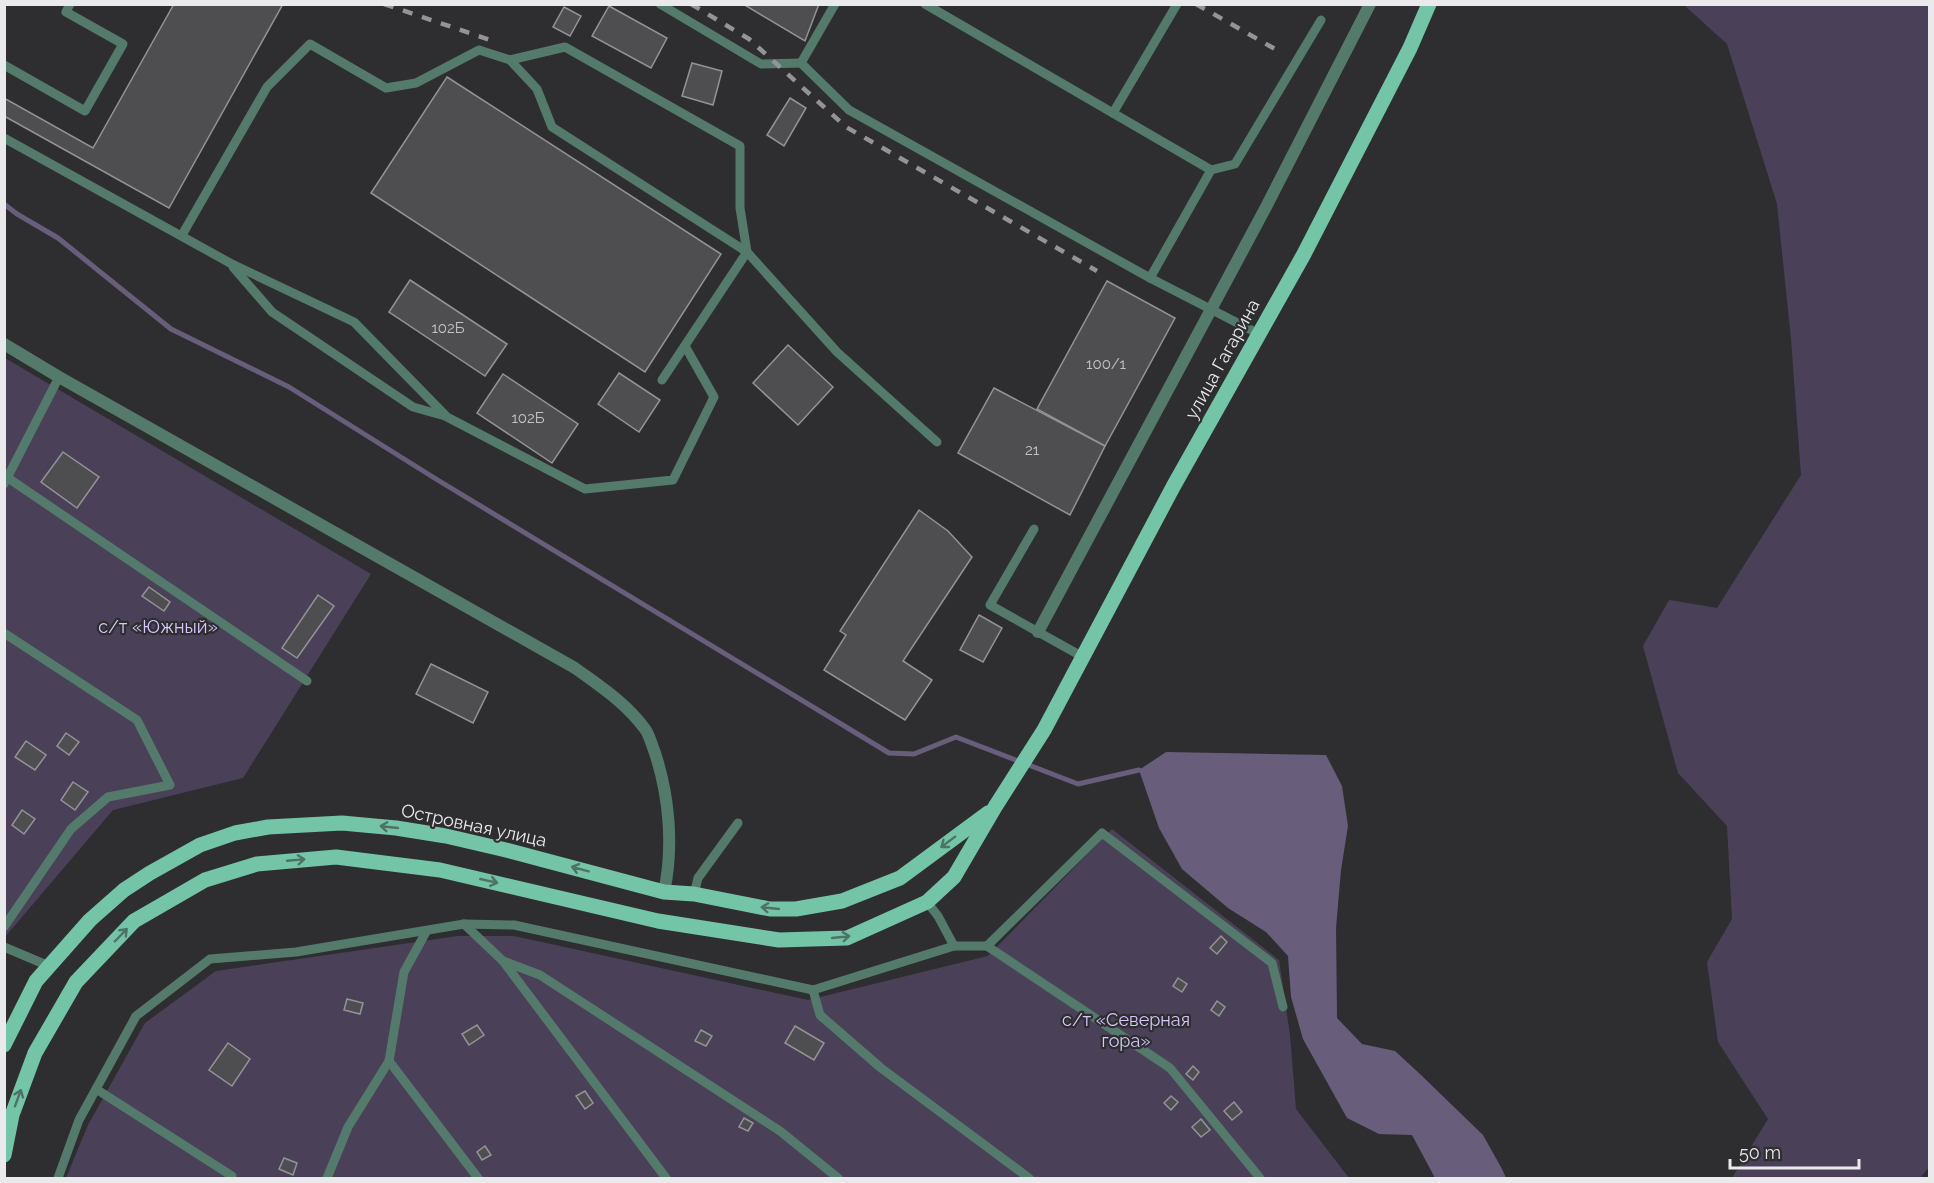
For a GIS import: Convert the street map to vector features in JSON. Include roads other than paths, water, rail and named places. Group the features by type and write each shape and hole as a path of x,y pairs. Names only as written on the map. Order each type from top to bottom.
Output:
{"main road":[{"name":"улица Гагарина","path":"927,903 954,877 1044,730 1173,487 1304,254 1410,48 1429,4"},
{"name":"Островная улица","path":"4,1045 36,981 90,920 124,890 200,845 235,833 268,827 342,823 396,828 496,848 664,892 694,894 770,909 796,909 842,901 900,878 995,807"},
{"path":"4,1155 12,1115 35,1053 76,982 134,921 206,880 257,864 336,857 440,870 658,921 779,940 847,938 927,903"}],"street":[{"path":"1038,632 1211,310 1370,4"},
{"path":"4,344 575,668 624,704 647,731 661,770 669,824 668,874 664,892"}],"lane":[{"path":"4,65 85,111 123,44 66,12 70,4"},
{"path":"660,4 761,64 801,63 849,110 1150,278 1259,334"},
{"path":"801,63 835,4"},
{"path":"925,4 1211,170 1235,164 1321,20"},
{"path":"1113,113 1177,4"},
{"path":"182,235 267,87 310,44 386,88 416,83 479,50 510,60 537,89 552,127 747,252 837,352 937,442"},
{"path":"510,60 565,47 741,146 740,208 747,252 662,380"},
{"path":"4,138 230,263 354,321 447,417"},
{"path":"1150,278 1211,170"},
{"path":"230,263 272,312 413,407 447,417 585,489 673,480 714,397 685,346"},
{"path":"59,377 6,481 307,681"},
{"path":"1034,529 990,605 1083,657"},
{"path":"4,633 137,720 170,785 108,798 71,829 4,927"},
{"path":"694,894 698,878 738,823"},
{"path":"987,946 1102,833 1272,963 1282,1007"},
{"path":"927,903 938,916 954,946"},
{"path":"464,924 503,961 666,1179"},
{"path":"58,1179 78,1120 136,1016 210,959 296,952 464,924 514,925 813,990 954,946 987,946 1170,1068 1260,1179"},
{"path":"327,1179 348,1127 389,1061 404,972 426,932"},
{"path":"4,947 49,966"},
{"path":"503,961 540,975 780,1131 838,1179"},
{"path":"813,990 820,1015 881,1068 1029,1179"},
{"path":"389,1061 478,1179"},
{"path":"96,1089 232,1176"}],"waterway":[{"path":"4,204 58,238 171,329 289,387 436,479 889,753 914,754 956,737 1078,784 1139,770"}],"railway":[{"path":"384,4 496,42"},
{"path":"691,4 749,39 846,127 1097,271"},
{"path":"1196,4 1275,49"}],"park label":[{"name":"с/т «Южный»","path":"158,626"},
{"name":"с/т «Северная гора»","path":"1126,1029"}]}
